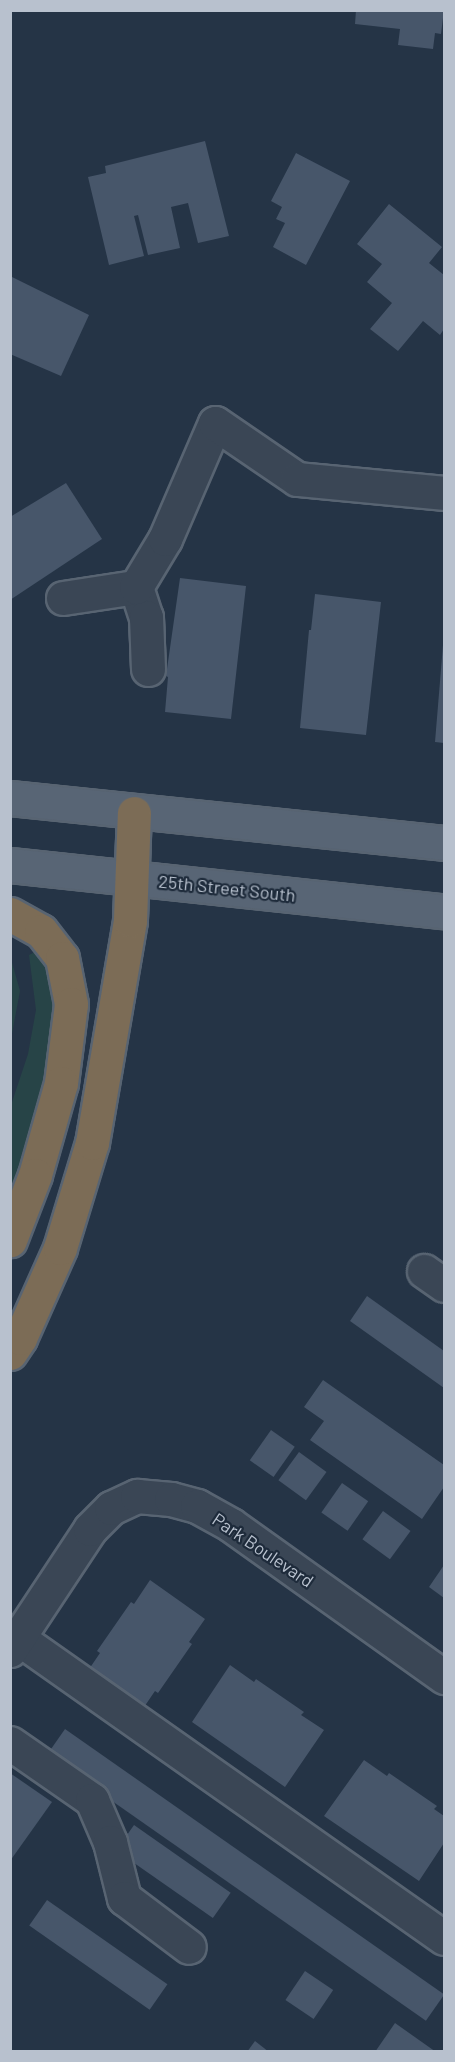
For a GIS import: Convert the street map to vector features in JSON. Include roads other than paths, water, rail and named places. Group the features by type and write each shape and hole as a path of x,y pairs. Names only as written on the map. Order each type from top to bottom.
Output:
{"highway":[{"path":"10,1353 20,1338 60,1248 92,1143 130,920 134,879 134,813"},
{"path":"10,914 41,931 62,958 71,1004 61,1083 35,1176 10,1240"}],"main road":[{"path":"10,798 134,813 444,843"},
{"name":"25th Street South","path":"10,865 444,910"}],"street":[{"path":"148,669 146,617 136,587 165,538 214,423 297,479 444,493"},
{"path":"63,598 136,587"},
{"name":"Park Boulevard","path":"14,1644 90,1529 111,1508 137,1496 171,1499 197,1506 231,1525 444,1677"},
{"path":"14,1644 444,1938"},
{"path":"10,1743 92,1800 110,1842 124,1898 189,1947"}]}
